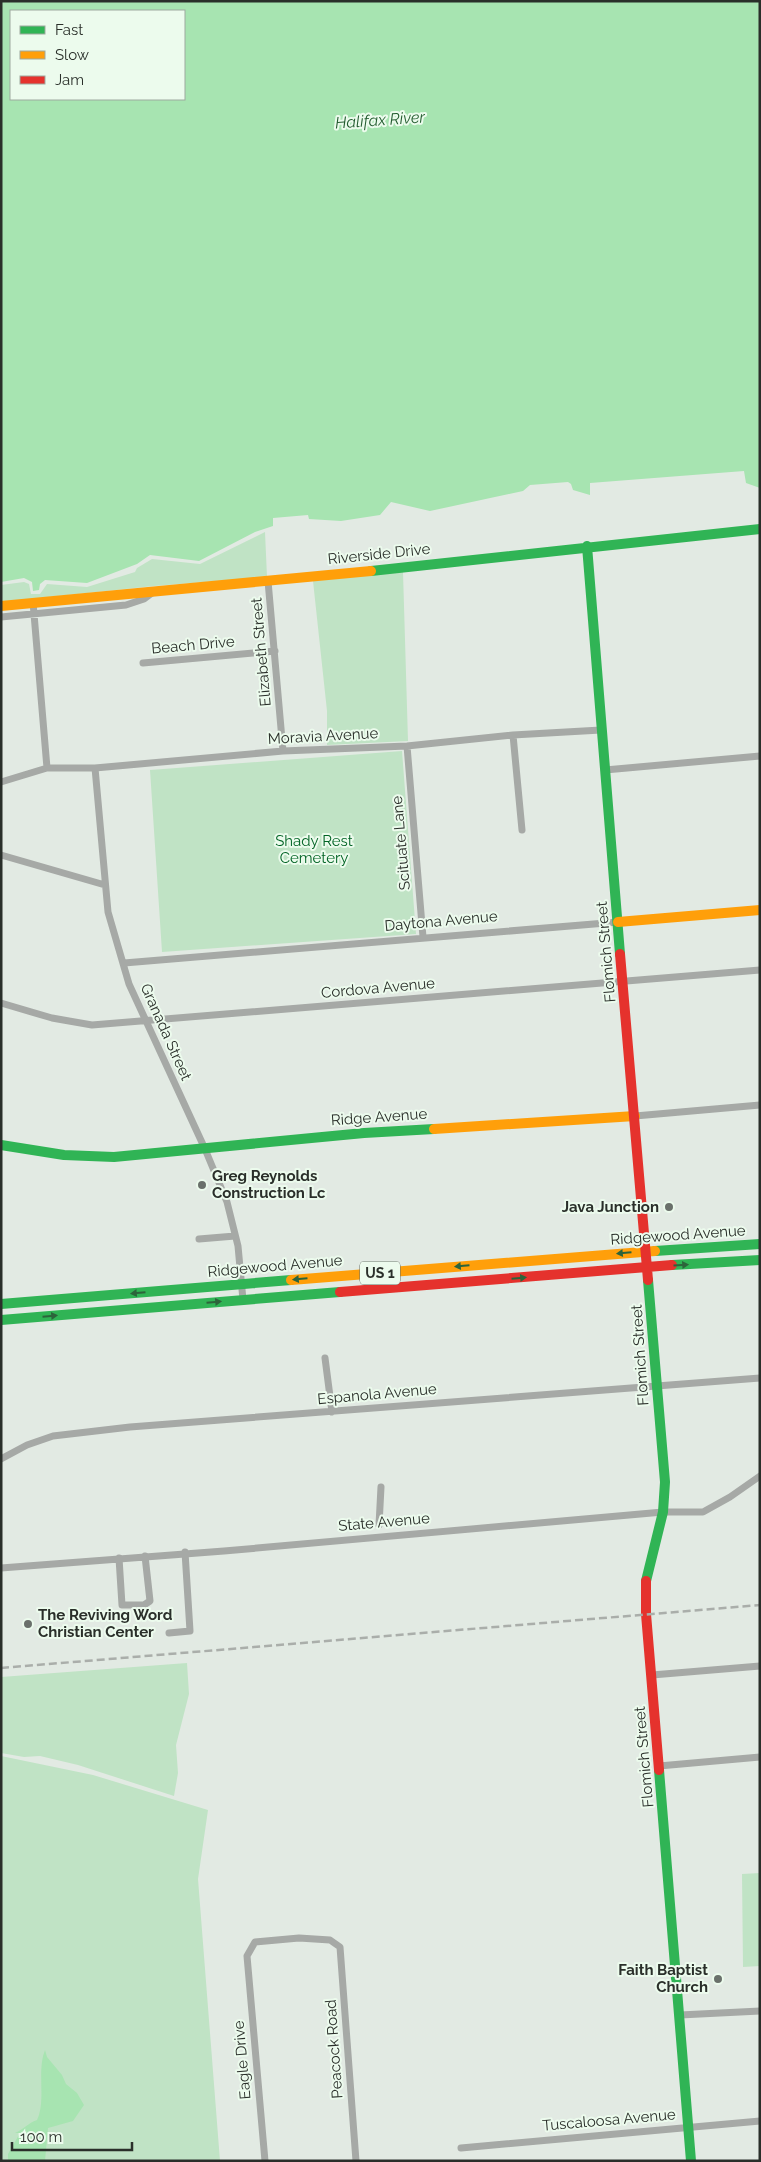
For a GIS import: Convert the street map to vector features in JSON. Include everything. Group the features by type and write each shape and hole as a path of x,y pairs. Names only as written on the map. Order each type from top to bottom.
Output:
{"street":[{"name":"Riverside Drive","path":"1,606 268,581 760,529"},
{"name":"Flomich Street","path":"588,546 601,730 624,981 665,1482 663,1512 646,1576 646,1614 691,2161"},
{"name":"Elizabeth Street","path":"268,581 283,750"},
{"path":"1,617 126,605 144,599 153,592"},
{"path":"33,602 47,768"},
{"name":"Beach Drive","path":"143,663 275,651"},
{"name":"Moravia Avenue","path":"1,782 47,768 95,768 283,750 407,746 512,735 601,730"},
{"path":"512,735 522,830"},
{"name":"Scituate Lane","path":"407,746 423,937"},
{"path":"605,770 760,756"},
{"name":"Granada Street","path":"95,768 108,912 129,984 227,1202 235,1236 243,1300"},
{"path":"1,855 105,885"},
{"name":"Daytona Avenue","path":"124,963 760,910"},
{"name":"Cordova Avenue","path":"1,1003 52,1018 92,1025 760,970"},
{"name":"Ridge Avenue","path":"1,1145 64,1155 114,1156 364,1132 635,1116 760,1104"},
{"path":"199,1239 235,1236"},
{"name":"Ridgewood Avenue","path":"1,1304 646,1251 760,1244"},
{"name":"Ridgewood Avenue","path":"1,1320 648,1267 760,1260"},
{"path":"325,1358 332,1412"},
{"name":"Espanola Avenue","path":"1,1459 27,1445 53,1436 130,1428 760,1378"},
{"name":"State Avenue","path":"1,1568 663,1512 704,1512 760,1476"},
{"path":"379,1525 381,1487"},
{"path":"169,1633 190,1631 185,1552"},
{"path":"119,1558 122,1605 144,1605 150,1601 145,1556"},
{"path":"652,1675 760,1666"},
{"path":"659,1766 760,1757"},
{"name":"Peacock Road","path":"247,1956 255,1942 299,1938 330,1940 340,1947 356,2161"},
{"name":"Eagle Drive","path":"247,1956 265,2161"},
{"path":"680,2015 760,2011"},
{"name":"Tuscaloosa Avenue","path":"461,2148 760,2121"}],"green space":[{"path":"265,532 267,577 154,586 1,602 1,585 24,582 29,584 31,594 40,594 47,584 87,587 135,572 137,568 152,559 200,564"},
{"path":"403,572 408,741 327,745 327,711 313,581"},
{"name":"Shady Rest Cemetery","path":"402,751 416,934 162,952 150,770"},
{"path":"187,1663 189,1694 176,1745 178,1773 174,1796 78,1765 40,1756 24,1757 1,1753 1,1677"},
{"path":"1,1756 93,1775 208,1810 198,1879 220,2161 1,2161"},
{"path":"760,1873 760,1966 743,1967 742,1874"}],"water":[{"name":"Halifax River","path":"1,1 760,1 760,488 746,483 744,471 590,483 590,495 573,490 568,482 530,485 523,491 430,511 391,502 380,515 341,521 309,519 308,515 273,518 273,526 255,532 199,561 150,555 137,564 87,583 45,580 40,584 39,590 33,591 32,582 24,578 1,582"},
{"path":"45,2050 47,2057 62,2075 66,2084 77,2093 84,2105 73,2121 48,2128 45,2161 8,2161 8,2154 20,2133 15,2133 37,2120 39,2115 41,2107 42,2066"}],"railway":[{"path":"1,1668 760,1605"}],"traffic: fast":[{"path":"371,571 760,529"},
{"path":"587,546 620,954"},
{"path":"1,1145 64,1155 114,1157 364,1133 434,1129"},
{"path":"655,1251 760,1244"},
{"path":"672,1265 760,1260"},
{"path":"1,1304 291,1280"},
{"path":"646,1581 663,1512 665,1482 648,1280"},
{"path":"1,1320 340,1292"},
{"path":"659,1770 691,2161"}],"traffic: slow":[{"path":"1,606 371,571"},
{"path":"618,922 760,910"},
{"path":"434,1129 635,1116"},
{"path":"291,1280 655,1251"}],"traffic: jam":[{"path":"620,954 648,1280"},
{"path":"340,1292 672,1265"},
{"path":"646,1581 646,1614 659,1770"}],"place":[{"name":"Greg Reynolds Construction Lc","path":"202,1185"},
{"name":"Java Junction","path":"669,1207"},
{"name":"The Reviving Word Christian Center","path":"28,1624"},
{"name":"Faith Baptist Church","path":"718,1979"}]}
